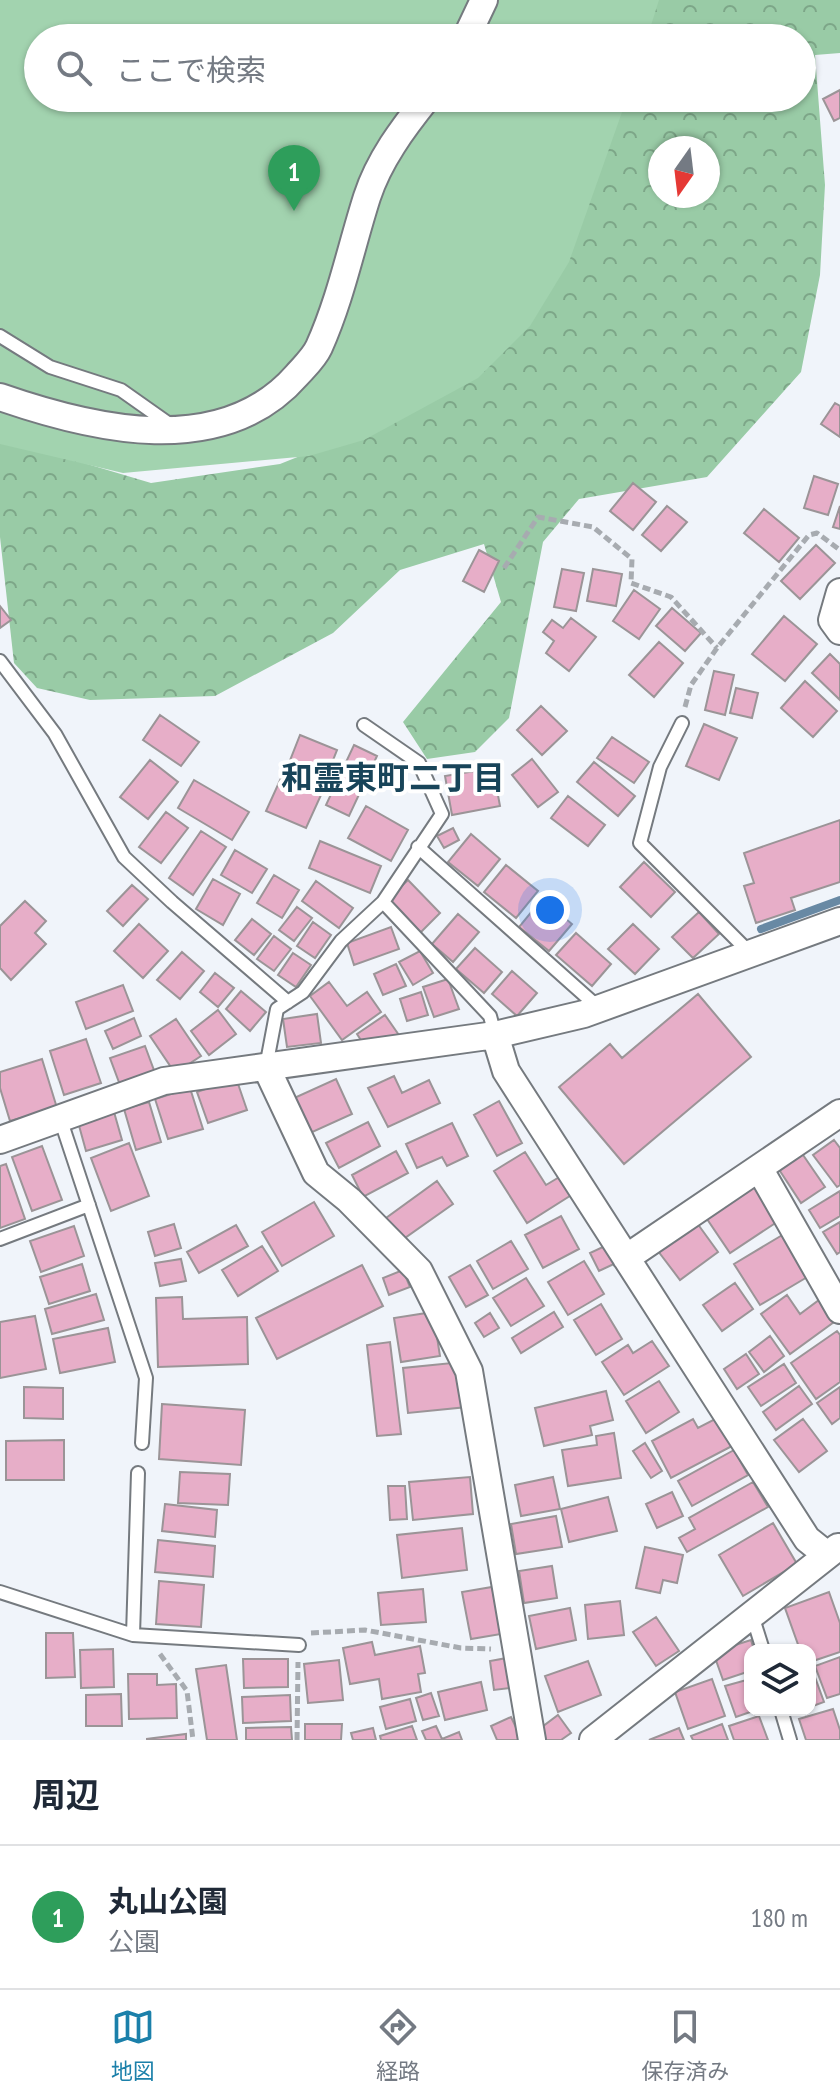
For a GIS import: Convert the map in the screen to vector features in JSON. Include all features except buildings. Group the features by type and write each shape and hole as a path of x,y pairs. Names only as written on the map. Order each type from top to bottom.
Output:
{"street":[{"path":"473,24 484,0"},
{"path":"0,397 43,411 124,429 178,430 236,418 282,392 317,352 340,297 368,194 395,138 416,112"},
{"path":"840,592 832,620 840,631"},
{"path":"0,1140 164,1081 495,1035 599,1008 840,921"},
{"path":"495,1035 506,1071 807,1539 833,1550 595,1739"},
{"path":"266,1067 316,1173 349,1200 419,1271 461,1350 469,1371 532,1740"},
{"path":"626,1258 840,1113"},
{"path":"759,1168 840,1310"}],"lane":[{"path":"0,336 50,367 121,390 178,430"},
{"path":"0,661 55,734 124,857 288,1002"},
{"path":"682,723 660,767 640,843 752,954"},
{"path":"266,1067 277,1009 303,992 341,941 383,902 442,814 419,763 364,725"},
{"path":"418,847 599,1008"},
{"path":"383,902 490,1016 495,1035"},
{"path":"60,1118 146,1378 142,1443"},
{"path":"0,1239 89,1205"},
{"path":"138,1473 140,1636"},
{"path":"0,1592 140,1636 299,1645"},
{"path":"752,1613 761,1644"},
{"path":"783,1716 790,1740"}],"path":[{"path":"504,568 538,517 593,527 632,559 631,583 671,597 717,648"},
{"path":"682,723 691,685 717,648 809,535 817,533 840,550"},
{"path":"297,1740 299,1645 303,1634 365,1630 461,1648 516,1649"},
{"path":"140,1636 187,1691 193,1740"}],"green space":[{"path":"0,0 659,0 651,24 24,24 24,112 622,112 569,262 530,326 478,378 364,440 309,456 123,473 0,444"},
{"path":"578,0 840,0 840,53 816,55 816,24 585,24"},
{"path":"816,68 825,185 820,275 801,372 707,477 579,499 543,542 509,718 475,752 427,759 403,722 501,602 484,544 400,570 333,633 215,696 90,700 37,688 14,663 0,537 0,438 151,483 280,464 380,424 575,112 816,112"}],"waterway":[{"path":"761,929 840,900"}],"place":[{"name":"丸山公園","path":"294,211"}],"district":[{"name":"和霊東町二丁目","path":"393,778"}]}
